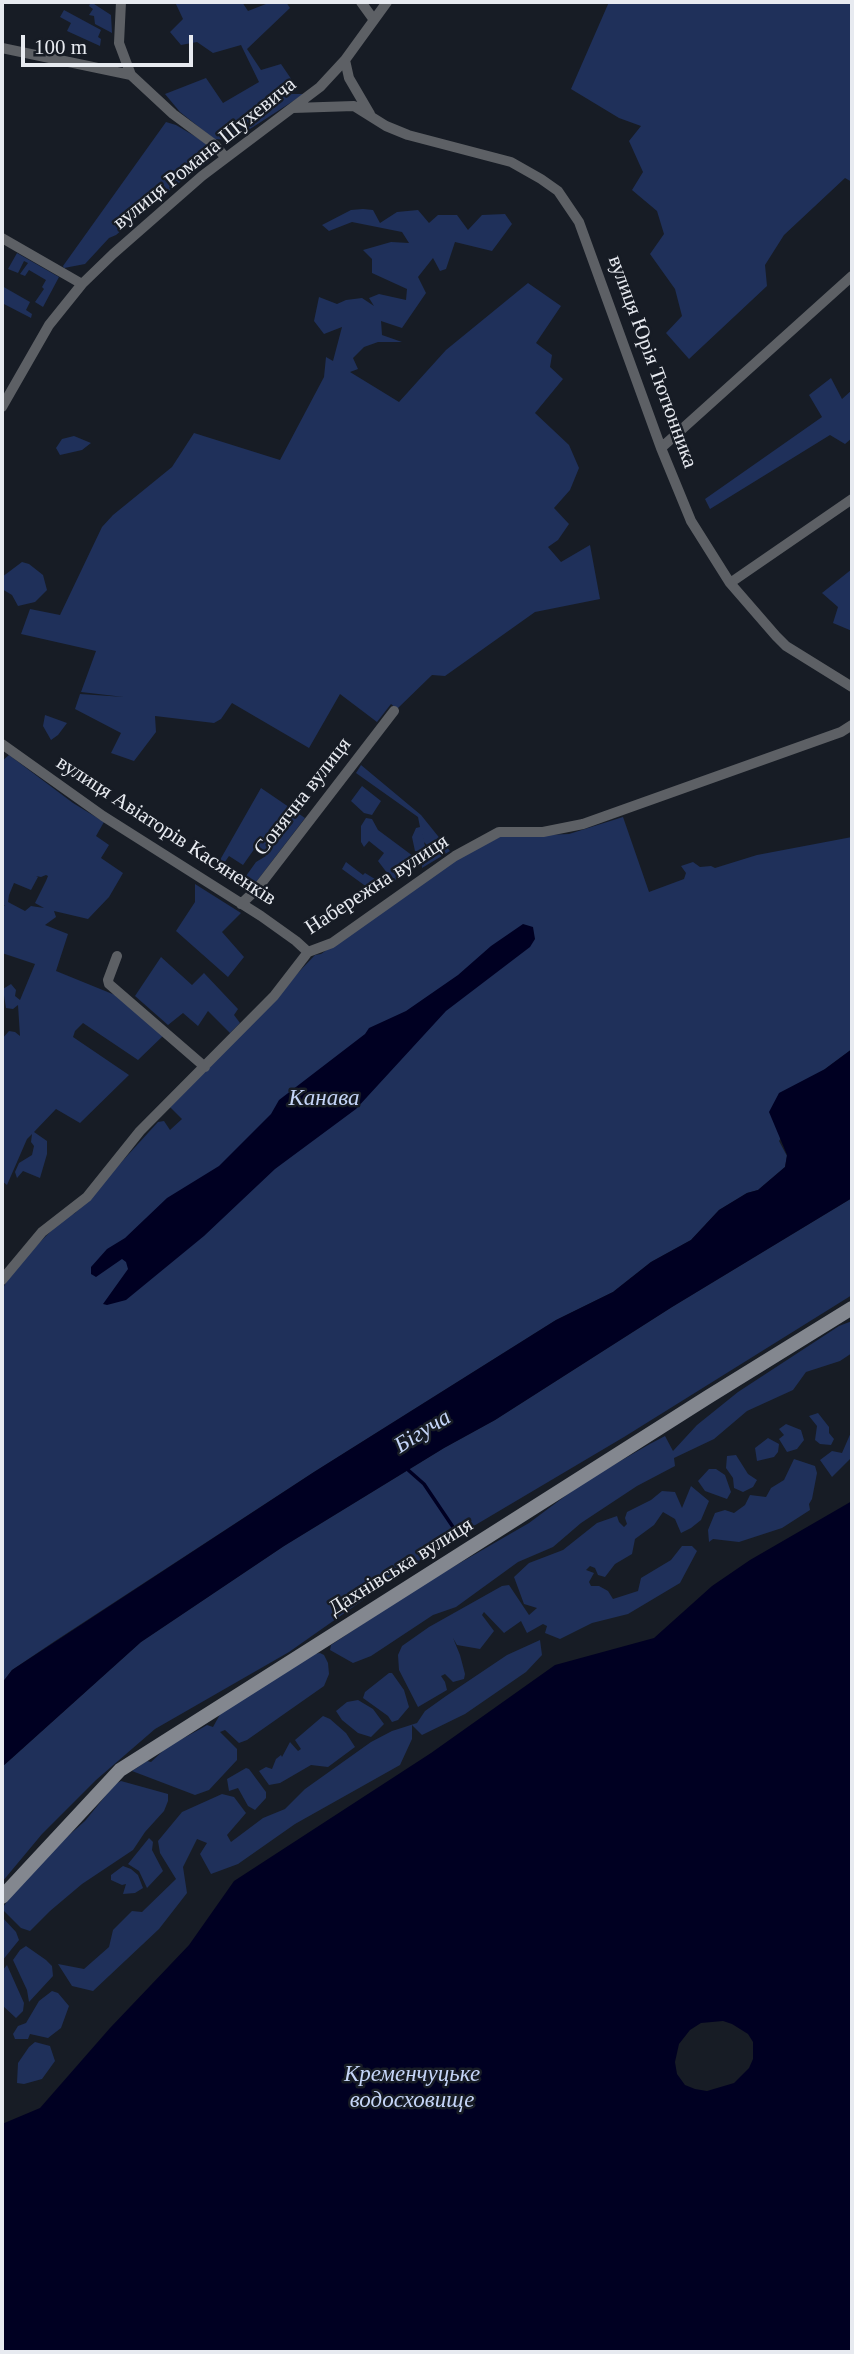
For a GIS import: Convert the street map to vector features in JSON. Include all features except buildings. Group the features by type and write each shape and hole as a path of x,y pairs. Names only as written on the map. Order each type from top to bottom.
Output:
{"street":[{"path":"121,2 119,43 131,75 173,114 215,145 225,157"},
{"path":"361,2 374,20"},
{"name":"вулиця Романа Шухевича","path":"2,407 49,325 82,284 225,157 320,87 345,60 387,2"},
{"path":"3,46 131,75"},
{"path":"345,60 349,78 370,115"},
{"name":"вулиця Юрія Тютюнника","path":"293,108 348,105 408,135 510,162 558,191 579,222 661,448 691,521 730,583 786,646 851,688"},
{"path":"2,238 82,284"},
{"path":"661,448 852,275"},
{"path":"730,583 852,499"},
{"name":"Сонячна вулиця","path":"241,904 257,889 394,711"},
{"path":"849,727 852,718"},
{"name":"Набережна вулиця","path":"2,1280 42,1233 87,1197 140,1131 274,996 309,952 332,943 455,856 499,832 543,832 583,824 849,727"},
{"name":"вулиця Авіаторів Касяненків","path":"2,744 103,816 241,904 309,952"},
{"path":"117,956 108,979 109,984 205,1067"},
{"name":"Дахнівська вулиця","path":"2,1897 120,1770 852,1308"}],"shaded area":[{"path":"91,2 111,15 112,33 95,24 94,16 89,15 93,9 89,6"},
{"path":"175,2 242,2 248,11 271,2 286,2 290,8 247,49 261,70 281,64 298,89 291,94 304,94 233,140 214,139 180,112 165,94 206,78 223,103 259,82 241,45 213,53 197,42 181,45 170,32 183,19"},
{"path":"609,2 852,2 852,182 845,178 784,235 765,265 767,286 689,359 666,333 682,316 675,289 650,254 664,234 657,211 632,190 643,172 629,141 641,126 619,118 571,89"},
{"path":"64,10 101,30 98,37 101,39 100,46 67,31 71,23 60,17"},
{"path":"166,122 208,144 212,155 208,162 109,238 85,264 64,268 63,266"},
{"path":"351,210 373,210 380,223 397,212 418,210 429,223 438,215 457,215 468,230 482,215 505,214 512,224 492,251 455,242 446,269 440,271 433,258 418,277 426,293 402,328 381,321 382,335 402,342 378,342 364,347 353,358 358,369 350,372 399,402 446,350 528,283 561,306 536,343 552,355 550,367 563,379 535,413 569,445 579,468 570,490 554,508 569,524 558,540 548,547 561,562 590,545 600,599 535,612 445,676 432,675 397,709 391,704 377,722 340,694 309,748 232,703 221,719 214,723 155,716 156,732 134,761 111,753 121,733 75,709 80,694 124,697 81,692 96,651 21,634 30,609 60,615 102,527 172,467 194,433 280,460 324,377 326,357 333,361 342,327 324,334 314,321 319,297 337,304 362,298 374,306 369,298 379,294 406,300 407,289 372,273 372,259 363,250 391,242 409,243 402,232 352,222 329,231 322,225"},
{"path":"17,253 59,277 43,307 35,302 44,289 42,287 46,280 29,270 25,276 20,274 28,263 24,261 18,273 8,269"},
{"path":"2,286 30,302 26,310 32,314 31,318 2,303"},
{"path":"831,378 842,399 852,390 852,438 845,444 830,435 710,509 705,499 822,417 809,395"},
{"path":"74,436 91,443 82,450 60,455 56,448 62,439"},
{"path":"22,562 43,575 47,590 35,602 18,606 12,595 2,589 2,577"},
{"path":"852,569 852,631 833,623 838,607 822,593"},
{"path":"45,715 67,723 51,740 43,726"},
{"path":"9,755 73,803 104,822 96,836 109,845 101,858 123,873 109,897 88,919 54,911 56,917 45,925 68,934 56,971 115,995 165,1034 138,1060 83,1023 73,1037 129,1075 80,1123 56,1109 34,1132 47,1141 47,1154 40,1178 23,1171 17,1178 15,1172 19,1163 32,1155 32,1134 27,1139 7,1185 2,1181 2,1039 9,1031 20,1036 18,1005 13,1009 6,1008 3,989 11,984 16,990 15,996 20,1000 35,964 2,953 2,906 5,906 2,903 2,761","holes":["36,876 48,876 35,903 44,908 31,906 25,911 8,902 14,883 31,890 38,877"]},
{"path":"361,765 421,815 450,851 422,868 422,852 432,845 424,842 425,846 419,852 415,851 412,837 416,828 420,827 418,817 356,773"},
{"path":"362,786 381,801 372,815 364,813 351,801"},
{"path":"261,788 305,818 250,890 241,883 256,862 266,856 255,848 243,865 229,856 220,869 216,867"},
{"path":"623,817 649,892 684,879 686,873 681,866 693,862 700,867 715,868 757,855 852,837 852,1049 825,1069 779,1141 787,1156 785,1167 758,1190 747,1193 719,1210 691,1240 651,1262 613,1292 556,1320 314,1472 12,1670 2,1683 2,1290 9,1277 62,1220 75,1213 158,1122 164,1121 170,1130 182,1119 170,1107 315,955 321,954 455,858 500,837 569,834"},
{"path":"366,818 372,819 378,830 413,856 413,867 409,864 394,882 378,861 384,853 369,841 364,847 361,842 361,826"},
{"path":"346,862 363,875 365,873 388,887 386,889 378,884 371,890 342,869"},
{"path":"195,884 241,913 222,932 244,957 228,977 176,931 195,902"},
{"path":"161,957 192,985 204,973 238,1009 234,1015 240,1023 230,1033 208,1011 198,1026 183,1013 168,1025 135,996"},
{"path":"852,1198 852,1295 624,1437 440,1546 289,1652 155,1729 96,1780 42,1834 2,1882 2,1767 141,1642 284,1546 444,1448 495,1420 672,1307"},
{"path":"852,1321 852,1353 840,1361 806,1372 793,1390 747,1411 714,1439 674,1458 675,1466 637,1486 581,1523 553,1547 518,1562 456,1607 433,1615 371,1656 353,1663 330,1650 331,1645 420,1586 529,1523 584,1482 665,1436 673,1451 697,1425 738,1392 839,1326"},
{"path":"818,1413 834,1439 831,1445 820,1444 815,1440 817,1426 809,1416"},
{"path":"786,1424 801,1430 804,1440 797,1449 787,1452 779,1439 784,1435 779,1429"},
{"path":"852,1430 852,1457 832,1477 820,1460 832,1451 842,1453"},
{"path":"768,1438 779,1444 778,1452 774,1457 757,1461 755,1448"},
{"path":"736,1455 748,1474 757,1480 753,1487 743,1492 734,1488 733,1478 726,1468 727,1456"},
{"path":"794,1459 815,1466 817,1473 810,1510 782,1528 739,1542 713,1539 709,1542 708,1530 715,1513 725,1510 734,1513 745,1505 750,1495 766,1497 771,1488 784,1480"},
{"path":"709,1469 716,1469 725,1475 731,1492 727,1499 705,1491 698,1481"},
{"path":"691,1486 709,1501 701,1520 691,1528 681,1533 675,1519 663,1512 654,1525 635,1539 632,1554 615,1564 605,1577 598,1575 595,1568 590,1566 586,1570 594,1573 589,1582 591,1586 599,1586 608,1591 613,1599 638,1591 641,1578 671,1560 682,1546 692,1546 697,1551 680,1583 628,1614 592,1623 560,1639 545,1633 547,1626 543,1624 527,1633 521,1621 504,1633 484,1612 482,1615 494,1631 480,1649 457,1645 453,1638 460,1655 464,1679 453,1682 445,1674 441,1676 447,1690 418,1707 399,1670 398,1655 402,1646 429,1627 502,1586 509,1585 529,1615 537,1608 524,1604 514,1577 529,1563 563,1550 597,1523 617,1516 624,1527 627,1524 627,1512 662,1491 675,1492 682,1508"},
{"path":"540,1640 542,1655 526,1672 465,1714 422,1735 412,1725 412,1739 400,1765 295,1824 238,1864 211,1874 200,1854 207,1843 197,1839 183,1867 187,1893 159,1929 93,1991 72,1986 58,1964 84,1969 109,1947 113,1930 132,1911 142,1912 176,1879 160,1853 158,1841 182,1812 222,1794 234,1797 246,1813 227,1835 231,1842 263,1818 285,1809 305,1789 371,1742 392,1731 417,1723 425,1711 446,1696 507,1655"},
{"path":"320,1653 328,1663 329,1674 324,1686 247,1740 239,1743 225,1730 220,1732 237,1749 237,1760 209,1790 195,1795 132,1771 147,1761 151,1762 167,1747 207,1725 213,1727 223,1709 313,1654"},
{"path":"392,1673 404,1690 409,1707 398,1720 392,1722 363,1698 365,1692"},
{"path":"358,1700 373,1709 384,1724 371,1737 358,1733 342,1720 336,1711 347,1702"},
{"path":"323,1716 346,1733 355,1747 328,1767 311,1765 280,1783 269,1785 259,1771 266,1767 272,1769 276,1759 281,1755 282,1757 290,1742 298,1751 301,1749 295,1740"},
{"path":"246,1768 266,1792 266,1798 255,1810 248,1806 238,1788 229,1791 227,1779"},
{"path":"121,1781 168,1794 164,1811 133,1850 82,1884 30,1931 21,1928 2,1909 11,1895 51,1851 85,1821 115,1784"},
{"path":"149,1838 153,1842 152,1850 163,1871 147,1888 139,1871 128,1864"},
{"path":"123,1866 138,1875 143,1888 135,1893 123,1894 126,1884 111,1880 111,1875"},
{"path":"2,1917 16,1932 19,1940 2,1961"},
{"path":"26,1946 52,1966 53,1976 29,2002 27,1990 13,1960"},
{"path":"7,1965 24,2003 23,2011 16,2018 2,2005 2,1971"},
{"path":"52,1991 58,1993 69,2006 61,2028 48,2038 30,2034 28,2039 15,2039 13,2034 18,2026 26,2023 39,2001"},
{"path":"35,2042 50,2046 55,2061 42,2079 17,2083 18,2063"}],"water":[{"name":"Канава","path":"523,924 533,927 535,939 530,947 446,1011 356,1109 275,1169 204,1236 126,1300 103,1304 128,1269 122,1259 96,1277 91,1274 91,1267 107,1249 125,1238 167,1198 219,1166 271,1114 279,1100 365,1034 369,1028 406,1011 458,975 491,946"},
{"name":"Бігуча","path":"852,1049 852,1198 672,1307 495,1420 444,1448 284,1546 141,1642 2,1767 2,1683 12,1670 314,1472 556,1320 613,1292 651,1262 691,1240 719,1210 747,1193 758,1190 785,1167 787,1155 769,1112 779,1093 825,1069"},
{"name":"Кременчуцьке водосховище","path":"852,1501 852,2352 2,2352 2,2124 40,2108 110,2028 189,1945 234,1881 431,1753 555,1665 654,1638 712,1586 750,1560","holes":["723,2021 748,2034 753,2042 753,2059 749,2068 734,2083 707,2091 685,2085 677,2074 675,2062 679,2044 690,2030 701,2023"]}],"waterway":[{"name":"Бігуча","path":"407,1469 424,1484 453,1527"}]}
